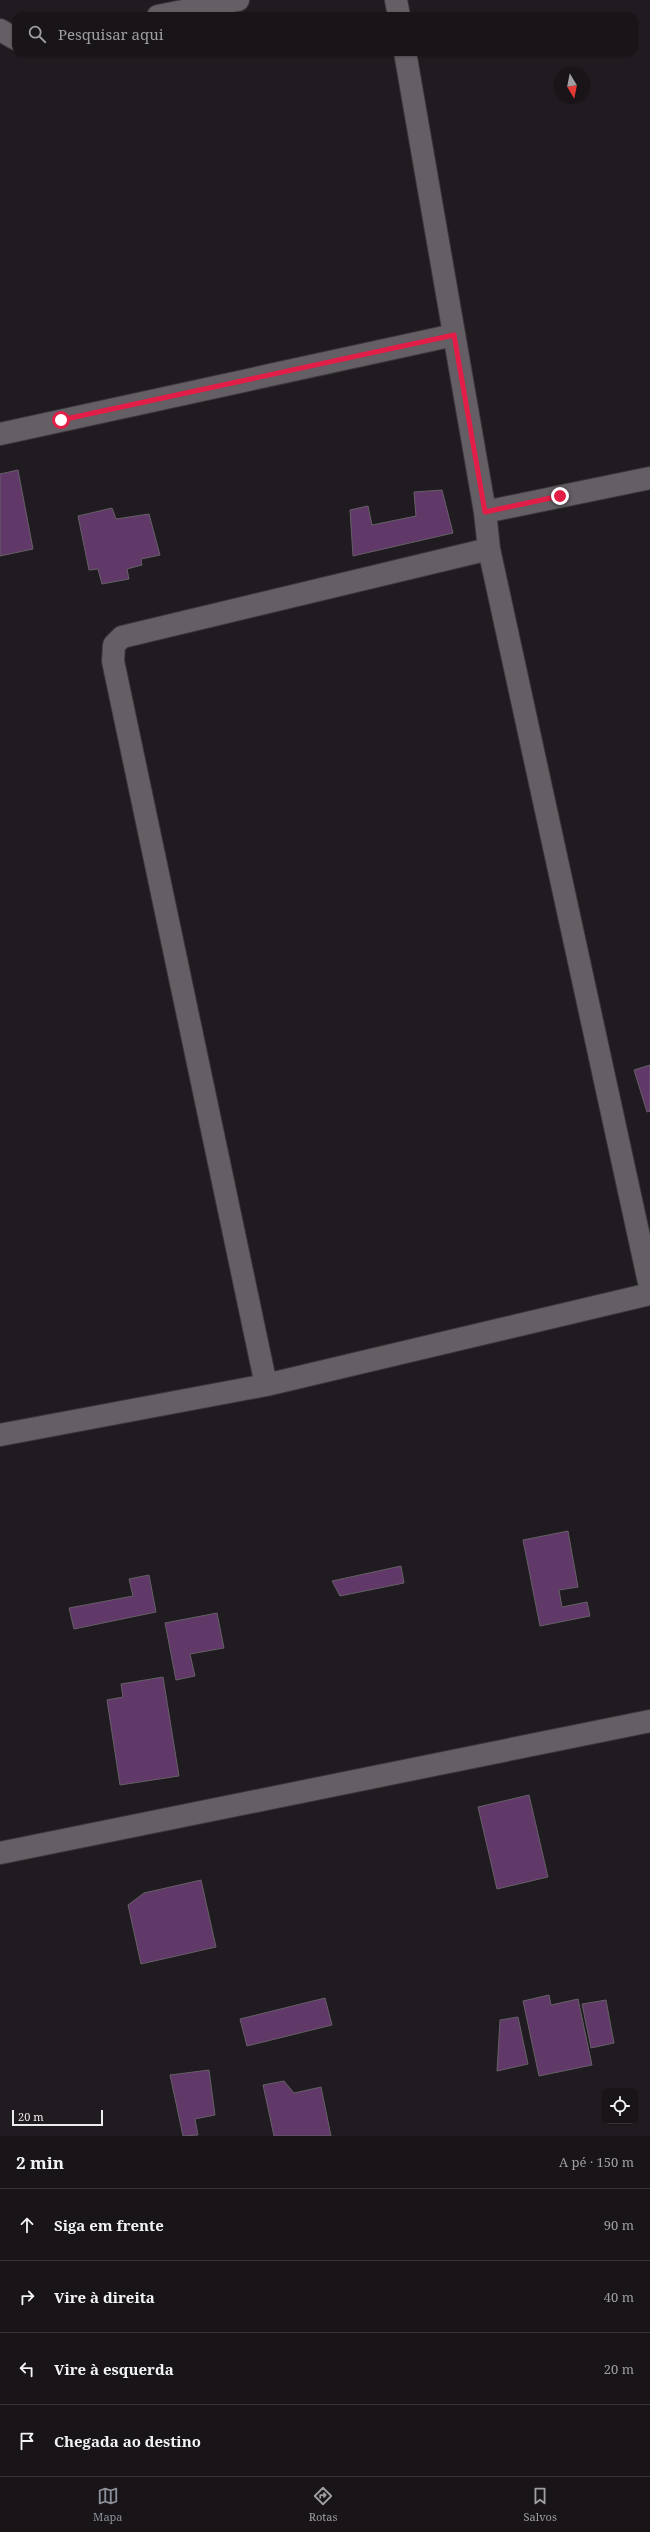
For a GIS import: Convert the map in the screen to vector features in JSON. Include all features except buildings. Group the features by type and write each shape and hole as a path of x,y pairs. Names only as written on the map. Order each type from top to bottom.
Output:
{"street":[{"path":"178,12 238,0"},
{"path":"396,0 398,12"},
{"path":"0,30 12,38"},
{"path":"406,56 485,512 489,549 650,1287"},
{"path":"0,434 454,335"},
{"path":"485,512 650,478"},
{"path":"266,1384 113,661 114,645 122,637 489,549"},
{"path":"0,1435 266,1384 650,1294"},
{"path":"0,1853 650,1722"}],"route":[{"path":"61,420 454,335 485,512 560,496"}]}
